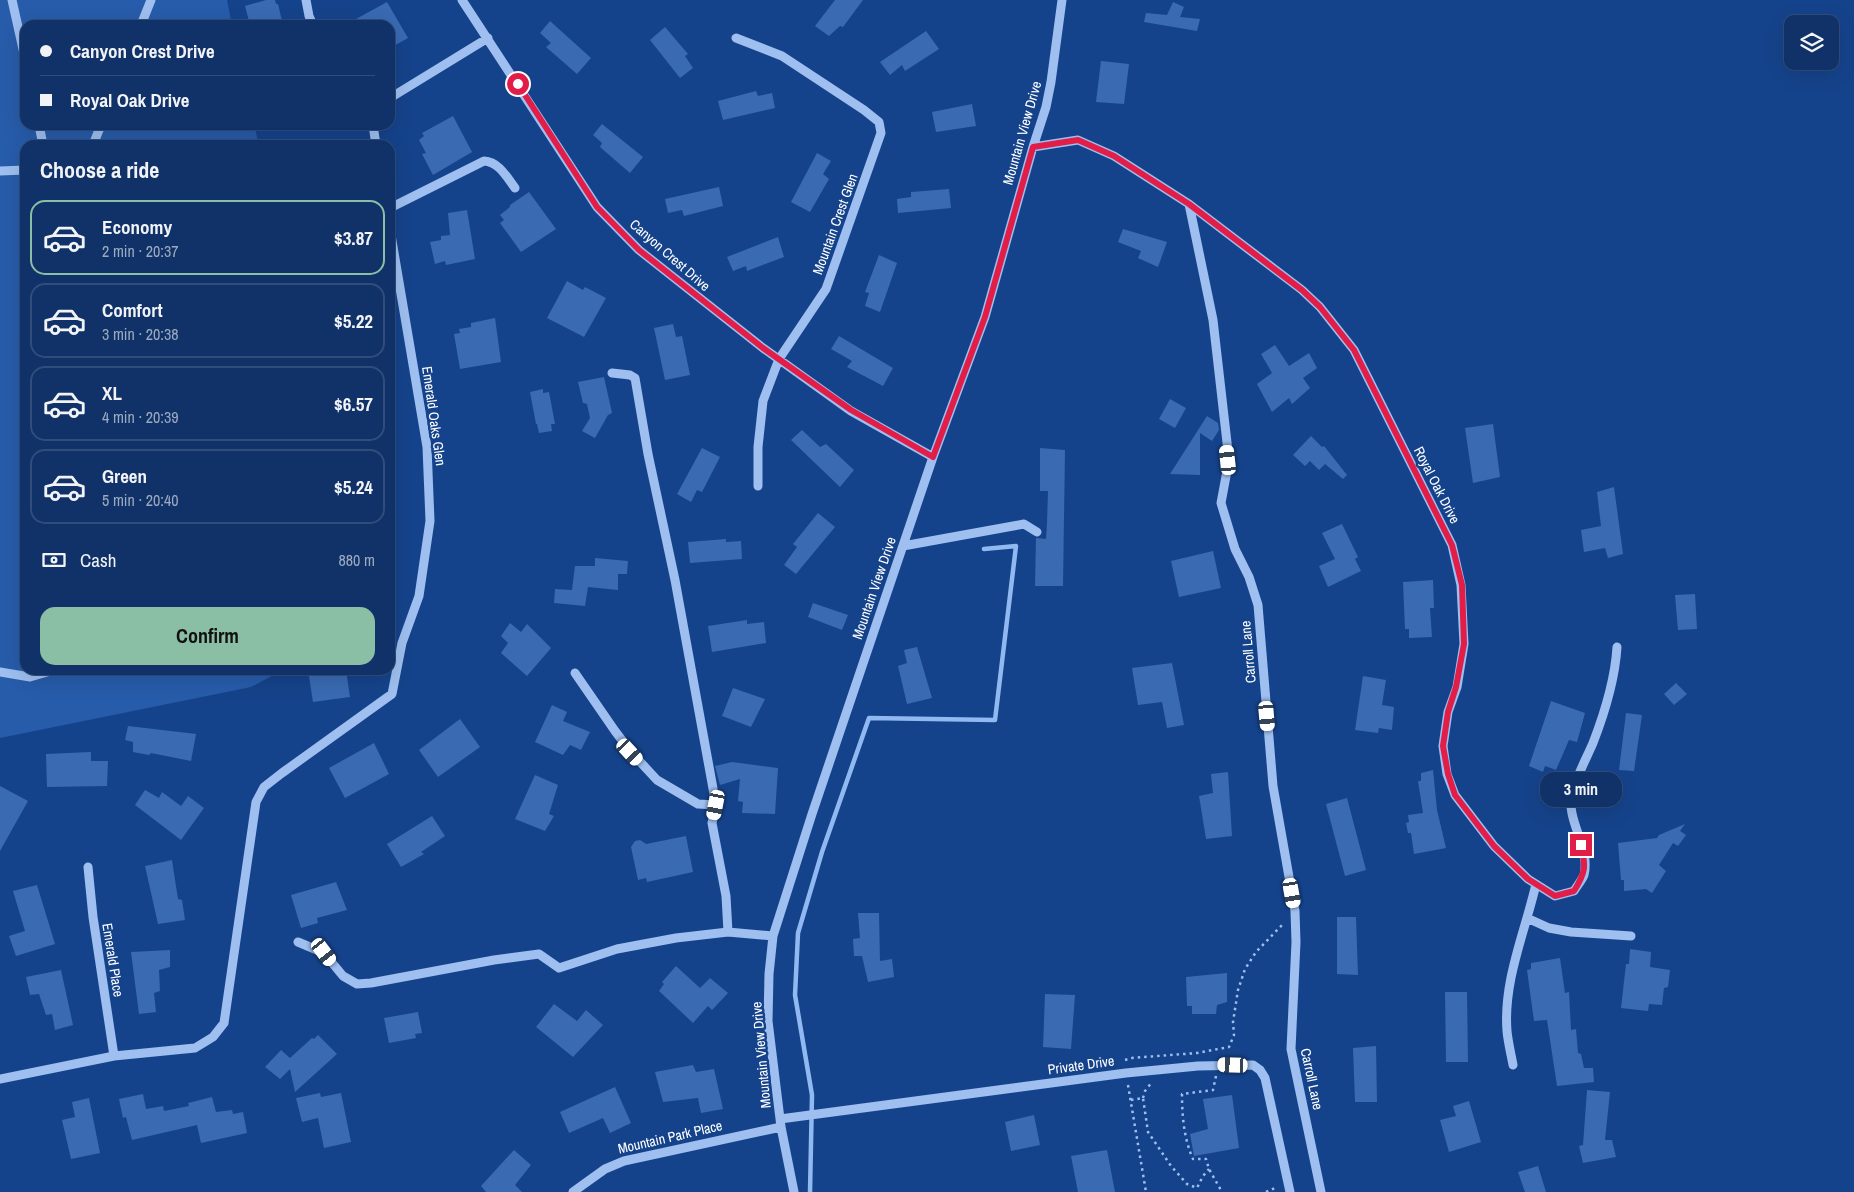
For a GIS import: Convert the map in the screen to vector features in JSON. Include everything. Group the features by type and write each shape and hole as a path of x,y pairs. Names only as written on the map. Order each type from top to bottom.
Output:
{"street":[{"path":"12,0 20,36"},
{"path":"142,20 150,0"},
{"path":"306,0 310,20"},
{"name":"Canyon Crest Drive","path":"462,0 597,207 639,250 778,359 851,410 933,457"},
{"name":"Mountain View Drive","path":"794,1192 781,1123 768,1021 769,974 774,936 812,814 933,457 985,317 1033,147 1041,126 1051,82 1062,0"},
{"path":"395,95 488,38"},
{"name":"Mountain Crest Glen","path":"736,38 782,56 848,99 878,122 881,133 826,289 778,359 763,401 758,447 758,486"},
{"name":"Royal Oak Drive","path":"1033,147 1078,140 1114,156 1189,204 1302,290 1320,307 1354,350 1452,545 1462,585 1464,644 1456,687 1448,712 1443,746 1448,774 1455,795 1494,846 1528,879 1555,896 1574,891 1583,876 1585,862 1572,810 1572,793 1599,728 1610,694 1616,665 1617,647"},
{"path":"395,206 484,161 490,161 501,168 515,188"},
{"path":"0,171 20,170"},
{"name":"Carroll Lane","path":"1189,204 1213,320 1228,460 1221,503 1235,549 1249,577 1258,606 1274,786 1295,911 1296,942 1291,1049 1321,1192"},
{"name":"Emerald Oaks Glen","path":"114,1056 195,1048 213,1037 224,1023 256,802 264,787 392,694 402,643 419,596 430,521 427,446 395,258"},
{"path":"612,373 630,375 636,378 648,454 675,580 716,805 712,822 726,896 728,932"},
{"path":"903,546 1024,524 1037,532"},
{"path":"0,672 30,678 39,675"},
{"path":"575,673 630,752 657,780 698,804 716,805"},
{"name":"Emerald Place","path":"88,867 93,917 114,1056"},
{"path":"1513,1065 1507,1031 1511,978 1536,884"},
{"path":"1527,918 1549,928 1571,932 1631,936"},
{"path":"298,942 324,952 343,976 357,984 539,954 559,968 617,948 728,932 774,936"},
{"path":"0,1080 114,1056"},
{"name":"Private Drive","path":"781,1123 1126,1073 1217,1064 1253,1065 1260,1070 1265,1078 1290,1192"},
{"name":"Mountain Park Place","path":"573,1192 605,1169 624,1161 781,1123"}],"path":[{"path":"1146,1192 1125,1061 1132,1058 1229,1047 1234,1035 1238,990 1246,969 1256,952 1295,911"},
{"path":"1217,1064 1213,1090 1182,1094 1184,1130 1189,1150 1193,1159 1206,1159 1222,1192"},
{"path":"1131,1100 1143,1098 1148,1132 1171,1166 1187,1184 1197,1188 1209,1168"}],"shaded area":[{"path":"0,0 227,0 231,20 20,20 20,130 255,130 258,140 20,140 20,675 274,675 251,687 0,738"}],"building":[{"path":"266,0 275,0 276,4 278,4 282,20 249,20 245,6"},
{"path":"835,0 863,0 843,27 840,26 829,36 815,26"},
{"path":"387,2 408,38 395,45 395,20 354,20"},
{"path":"1173,2 1184,7 1180,17 1200,19 1197,31 1144,22 1146,13 1167,15"},
{"path":"550,21 591,58 577,74 546,47 551,43 540,33"},
{"path":"665,27 688,54 685,56 693,68 680,78 650,40"},
{"path":"926,31 939,49 905,71 902,65 890,75 880,62"},
{"path":"1101,61 1129,64 1124,104 1096,102"},
{"path":"756,91 758,96 772,93 775,108 723,120 718,101"},
{"path":"972,104 976,126 936,132 932,112"},
{"path":"453,116 472,152 433,175 422,154 426,153 419,140 424,136 422,133"},
{"path":"602,124 643,157 630,173 600,147 602,143 593,135"},
{"path":"817,153 831,161 823,174 829,179 810,212 791,202"},
{"path":"719,187 723,206 684,216 682,210 668,213 665,199"},
{"path":"949,189 951,208 898,213 897,199 911,197 911,192"},
{"path":"529,192 556,229 521,252 500,223 504,220 500,215 510,205"},
{"path":"467,210 475,259 446,265 445,261 435,264 430,242 441,240 441,236 450,235 448,213"},
{"path":"1123,229 1167,242 1158,267 1138,258 1141,251 1118,242"},
{"path":"778,237 784,257 747,271 746,266 733,271 727,257"},
{"path":"879,255 897,263 880,312 865,306 869,293 865,292"},
{"path":"567,281 583,290 585,287 606,298 584,337 547,318"},
{"path":"495,318 501,362 460,369 454,334 460,333 459,329 471,327 471,323"},
{"path":"673,324 676,337 682,336 690,375 665,380 654,328"},
{"path":"839,336 893,368 883,386 847,367 852,361 831,349"},
{"path":"1275,345 1289,366 1309,353 1317,368 1303,378 1310,388 1292,404 1289,398 1272,412 1257,384 1272,373 1261,354"},
{"path":"604,377 612,413 608,415 595,438 582,431 590,418 587,404 583,403 578,382"},
{"path":"543,389 543,393 549,392 555,424 551,424 552,431 539,433 530,392"},
{"path":"1170,399 1186,408 1175,428 1159,419"},
{"path":"1207,416 1218,423 1219,430 1212,441 1200,433 1200,475 1170,474"},
{"path":"1493,424 1500,477 1473,483 1465,428"},
{"path":"802,430 820,447 826,444 854,470 840,487 791,440"},
{"path":"1311,436 1322,447 1324,446 1347,475 1343,479 1325,464 1319,470 1310,461 1305,466 1293,455"},
{"path":"702,448 720,457 702,492 697,490 691,502 677,494"},
{"path":"1040,448 1065,450 1063,586 1035,586 1036,538 1046,539 1047,523 1048,491 1040,491"},
{"path":"1614,487 1623,554 1608,558 1605,548 1584,552 1581,530 1601,526 1597,492"},
{"path":"818,513 835,527 796,574 784,565 797,547 793,544"},
{"path":"1342,524 1358,557 1355,559 1361,571 1328,587 1319,566 1335,559 1322,533"},
{"path":"726,539 726,542 741,541 742,559 690,563 688,542"},
{"path":"1213,551 1221,588 1179,597 1171,561"},
{"path":"595,558 628,561 627,574 618,574 618,590 588,587 585,606 554,603 555,589 572,590 575,566 595,566"},
{"path":"1433,580 1434,608 1430,608 1432,637 1409,638 1409,629 1405,629 1403,582"},
{"path":"1695,594 1697,629 1678,630 1675,595"},
{"path":"813,603 848,615 842,630 808,617"},
{"path":"747,620 747,624 764,622 766,643 712,652 708,626"},
{"path":"510,623 521,632 527,624 551,648 527,676 501,653 508,643 501,636"},
{"path":"917,647 932,698 907,704 898,666 907,663 904,650"},
{"path":"1172,663 1184,725 1167,728 1162,702 1138,705 1132,668"},
{"path":"309,675 347,675 350,697 313,702"},
{"path":"1363,676 1386,680 1382,705 1394,707 1392,730 1379,728 1378,733 1355,730"},
{"path":"1676,683 1687,694 1674,705 1664,694"},
{"path":"733,688 765,699 751,727 722,716"},
{"path":"1551,701 1585,713 1577,742 1569,740 1556,770 1545,766 1543,772 1529,766"},
{"path":"552,705 567,712 563,721 590,732 581,750 570,745 563,755 535,742"},
{"path":"1626,713 1642,715 1634,771 1619,770"},
{"path":"460,719 480,747 438,777 419,750"},
{"path":"128,726 196,734 191,761 151,753 149,755 133,752 133,742 125,740"},
{"path":"374,743 389,774 345,798 329,768"},
{"path":"91,752 91,761 108,761 107,786 47,787 46,754"},
{"path":"732,762 778,768 775,814 742,813 743,802 738,801 740,779 720,785 715,766"},
{"path":"1433,770 1437,810 1446,848 1414,854 1411,833 1408,833 1406,823 1409,822 1408,815 1423,813 1418,781 1421,781 1421,773"},
{"path":"1228,772 1232,836 1206,839 1199,796 1213,793 1211,774"},
{"path":"535,775 558,785 549,814 554,816 545,831 515,819"},
{"path":"0,786 28,801 0,851"},
{"path":"145,790 159,798 162,792 181,806 188,796 204,808 181,840 135,805"},
{"path":"1347,798 1366,870 1345,876 1326,804"},
{"path":"432,816 445,836 421,852 424,854 401,867 387,844"},
{"path":"1685,824 1680,831 1686,835 1678,846 1673,843 1659,865 1666,871 1652,893 1646,889 1624,891 1624,880 1621,880 1618,843 1657,838 1659,835"},
{"path":"686,836 693,872 647,882 646,878 638,880 631,847 635,841 640,840 646,844"},
{"path":"172,860 178,899 182,900 185,920 158,924 145,866"},
{"path":"336,882 347,910 317,918 318,923 301,928 291,895"},
{"path":"37,885 55,944 16,956 9,936 25,931 13,891"},
{"path":"858,913 879,913 880,961 892,959 894,977 868,982 862,956 854,956 853,939 860,938"},
{"path":"1337,917 1356,917 1358,975 1337,974"},
{"path":"1630,949 1651,952 1650,967 1670,970 1668,987 1664,988 1662,1005 1649,1004 1648,1011 1621,1008 1626,964 1629,964"},
{"path":"170,950 170,967 159,970 160,991 154,993 156,1012 139,1014 131,952"},
{"path":"1560,958 1565,993 1569,992 1571,1030 1576,1029 1578,1053 1581,1054 1584,1068 1593,1068 1594,1082 1557,1086 1547,1020 1534,1021 1527,970 1531,969 1531,963"},
{"path":"676,966 700,988 710,978 728,993 712,1010 708,1006 693,1023 659,991 664,984 662,982"},
{"path":"61,970 73,1025 55,1030 52,1014 46,1015 39,994 30,995 26,977"},
{"path":"1227,973 1227,1002 1217,1005 1216,1014 1192,1014 1192,1006 1187,1006 1186,977"},
{"path":"1445,992 1467,992 1468,1062 1446,1062"},
{"path":"1045,994 1075,995 1071,1049 1043,1047"},
{"path":"554,1004 577,1021 586,1010 603,1025 573,1057 536,1027"},
{"path":"418,1012 422,1033 415,1034 416,1038 389,1043 384,1018"},
{"path":"318,1035 337,1054 295,1092 290,1069 280,1079 265,1067 281,1050 290,1058"},
{"path":"1376,1046 1377,1102 1355,1102 1353,1048"},
{"path":"693,1065 696,1072 714,1069 723,1109 701,1113 698,1098 663,1102 655,1072"},
{"path":"615,1087 631,1123 610,1133 603,1118 569,1133 560,1112"},
{"path":"1587,1090 1610,1092 1605,1140 1612,1140 1616,1157 1583,1163 1579,1146 1583,1145"},
{"path":"320,1093 321,1097 341,1093 351,1142 324,1148 318,1118 302,1122 296,1098"},
{"path":"143,1094 146,1109 163,1106 164,1111 189,1106 188,1103 212,1097 216,1112 232,1110 233,1114 243,1112 247,1133 201,1143 197,1125 132,1140 126,1117 123,1118 119,1099"},
{"path":"1232,1095 1239,1148 1194,1156 1190,1134 1208,1129 1203,1099"},
{"path":"89,1098 100,1153 71,1159 62,1120 75,1117 72,1102"},
{"path":"1469,1101 1481,1142 1449,1152 1440,1120 1456,1116 1453,1106"},
{"path":"1034,1115 1040,1145 1011,1151 1005,1122"},
{"path":"514,1150 531,1165 515,1185 522,1192 486,1192 481,1186"},
{"path":"1107,1150 1115,1192 1078,1192 1071,1156"},
{"path":"1538,1166 1546,1192 1525,1192 1518,1172"}],"waterway":[{"path":"810,1192 812,1095 795,995 798,933 822,852 869,718 995,720 1016,546 984,549"}],"route":[{"path":"518,84 597,207 639,250 763,348 851,410 933,457 985,317 1033,147 1078,140 1114,156 1189,204 1302,290 1320,307 1354,350 1452,545 1462,585 1464,644 1456,687 1448,712 1443,746 1448,774 1455,795 1494,846 1528,879 1555,896 1574,891 1583,876 1585,862 1581,845"}]}
